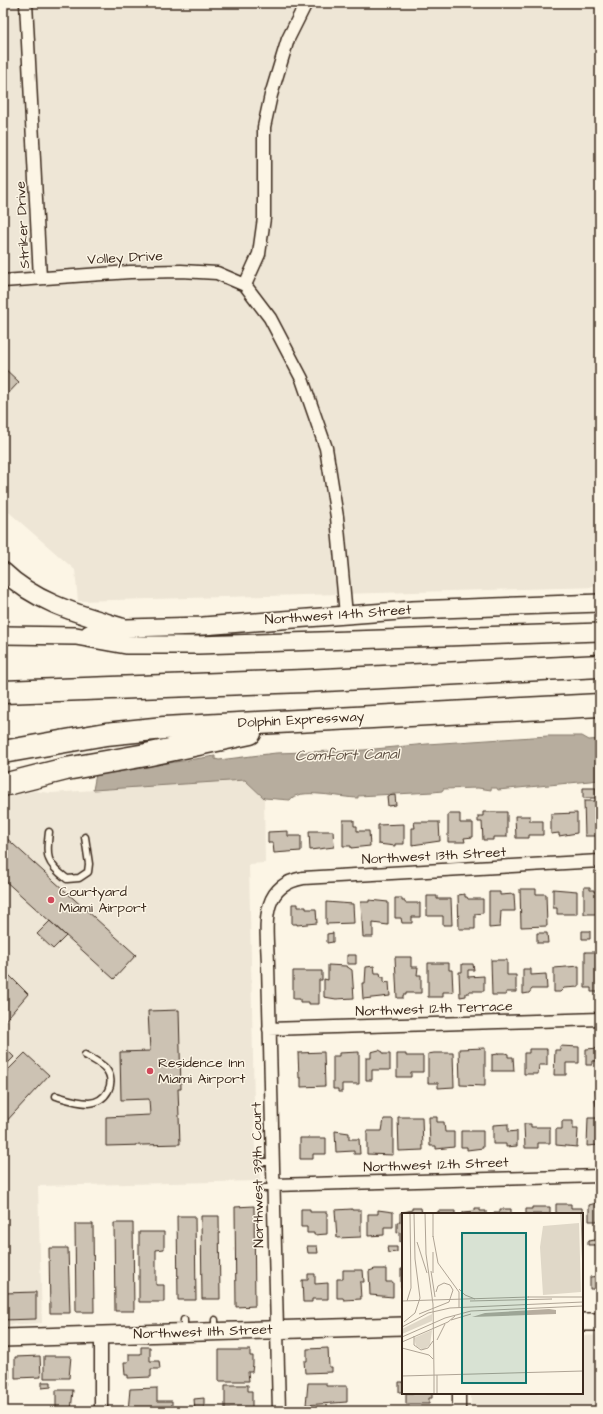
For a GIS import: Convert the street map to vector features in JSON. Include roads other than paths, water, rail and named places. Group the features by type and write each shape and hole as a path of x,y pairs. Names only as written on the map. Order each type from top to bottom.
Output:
{"highway":[{"path":"3,692 305,681 600,666"},
{"name":"Dolphin Expressway","path":"3,752 135,730 194,725 600,705"},
{"path":"3,785 66,769 146,755 317,719"}],"street":[{"name":"Striker Drive","path":"26,3 40,278"},
{"path":"306,3 288,39 271,94 264,127 264,218 259,254 245,285 270,318 302,379 326,448 337,517 346,614"},
{"name":"Volley Drive","path":"3,281 181,271 217,273 245,285"},
{"path":"3,571 21,587 45,601 83,616 126,628"},
{"name":"Northwest 14th Street","path":"76,636 126,628 203,626 346,614 600,603"},
{"name":"Northwest 14th Street","path":"3,635 76,636 126,645 190,645 600,632"},
{"name":"Northwest 13th Street","path":"275,893 286,883 303,878 600,861"},
{"name":"Northwest 39th Court","path":"275,893 270,905 267,923 273,1162 270,1187 279,1411"},
{"name":"Northwest 12th Terrace","path":"269,1029 600,1019"},
{"name":"Northwest 12th Street","path":"270,1187 600,1176"},
{"path":"583,1322 600,1322"},
{"name":"Northwest 11th Street","path":"3,1338 100,1335 184,1327 215,1326 276,1329 402,1326"},
{"path":"100,1335 102,1411"},
{"path":"459,1394 460,1411"}],"lane":[{"path":"49,832 47,848 49,862 54,869 67,879 79,878 88,872 89,864 85,837"},
{"path":"56,1096 74,1101 91,1102 103,1097 107,1093 110,1083 107,1071 85,1055"},
{"path":"259,1162 273,1162"}],"water":[{"name":"Comfort Canal","path":"548,736 582,736 589,740 600,739 600,780 498,790 497,788 491,788 491,790 478,788 443,789 442,791 433,792 358,796 358,798 321,794 302,794 295,796 290,800 264,798 245,780 93,790 96,774 215,756 215,759 219,760 276,753 364,750 427,744"}],"place":[{"name":"Courtyard Miami Airport","path":"51,900"},
{"name":"Residence Inn Miami Airport","path":"150,1071"}]}
